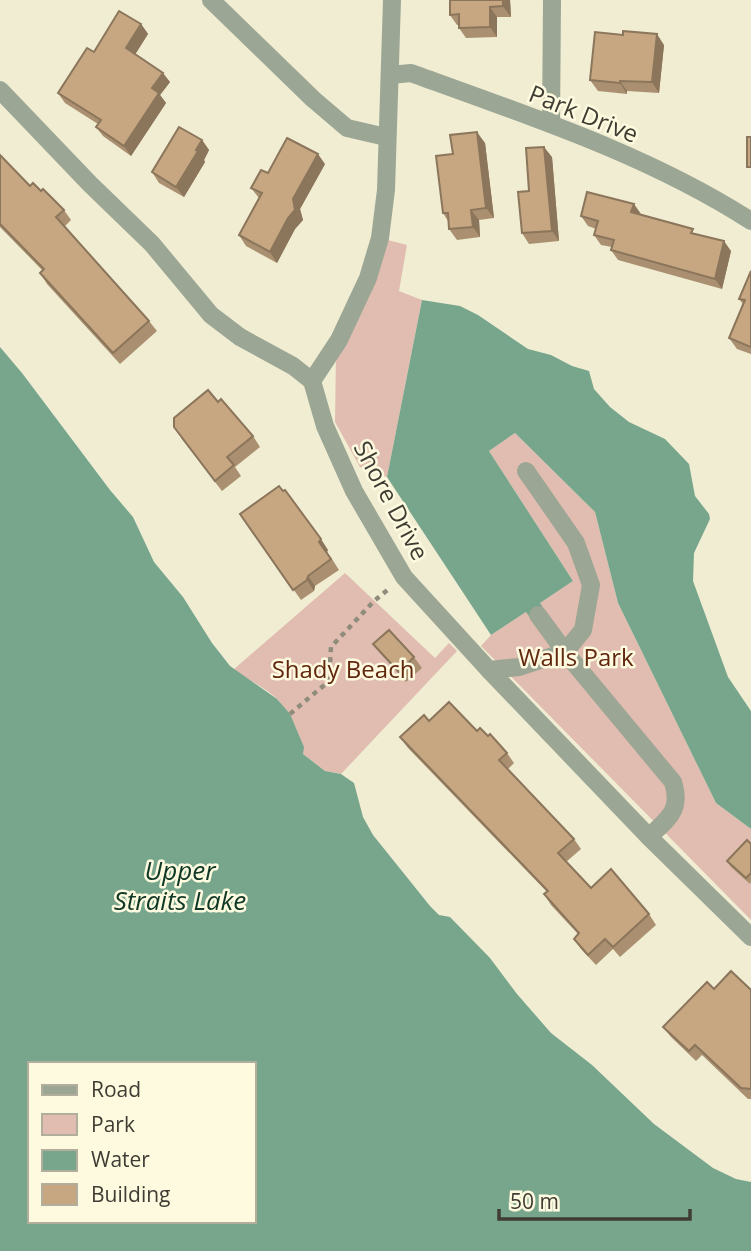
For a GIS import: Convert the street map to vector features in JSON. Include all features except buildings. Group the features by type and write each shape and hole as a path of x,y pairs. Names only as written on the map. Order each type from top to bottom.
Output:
{"street":[{"path":"211,0 313,99 347,128 386,137"},
{"path":"0,90 152,244 211,315 240,337 293,366 312,381 339,340 369,278 377,251 386,190 392,0"},
{"path":"551,124 552,0"},
{"name":"Park Drive","path":"390,75 411,74 551,124 660,172 722,202 751,220"},
{"name":"Shore Drive","path":"312,381 326,426 354,491 404,577 649,837 751,937"},
{"path":"489,670 519,667 565,652 583,630 591,586 576,543 526,471"},
{"path":"538,615 565,652 673,782 678,797 673,813 649,837"}],"path":[{"path":"290,714 329,681 331,647 374,601 404,577"}],"green space":[{"path":"380,238 407,245 399,291 422,300 387,477 360,467 335,422 336,354"},
{"name":"Walls Park","path":"515,433 595,512 618,603 716,803 751,829 751,920 481,646 491,635 573,581 489,451"},
{"name":"Shady Beach","path":"345,573 435,658 449,643 457,651 341,774 325,771 303,754 298,733 276,698 233,670"}],"water":[{"path":"422,300 460,306 528,349 551,355 589,371 594,389 610,407 629,422 665,439 689,464 695,496 710,519 694,553 693,581 728,677 751,711 751,829 716,803 618,603 595,512 515,433 489,451 573,581 540,603 545,611 531,619 526,612 491,635 387,477"},
{"name":"Upper Straits Lake","path":"0,347 133,517 154,562 183,597 230,666 277,699 290,714 304,747 303,754 325,771 341,774 354,783 363,817 373,835 430,906 439,915 450,917 490,958 551,1033 592,1065 654,1124 713,1168 736,1179 751,1182 751,1251 0,1251"}]}
